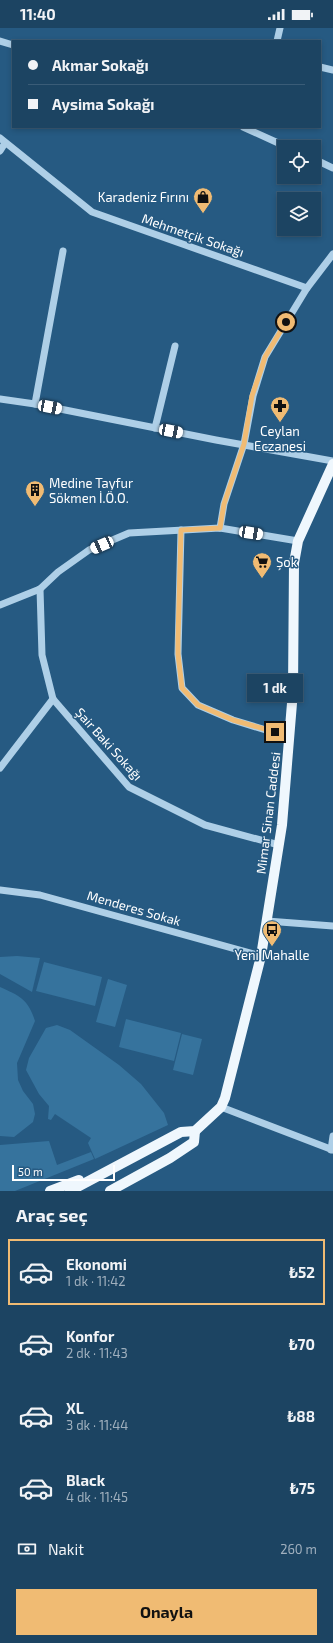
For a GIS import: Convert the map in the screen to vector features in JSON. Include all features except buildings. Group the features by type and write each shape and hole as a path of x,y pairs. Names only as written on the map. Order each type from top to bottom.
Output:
{"main road":[{"name":"Mimar Sinan Caddesi","path":"110,1191 170,1158 194,1142 195,1131 221,1107 225,1098 261,956 282,825 293,691 294,563 298,541 332,469"},
{"path":"70,1191 181,1132 195,1131"},
{"path":"123,1191 170,1158"},
{"path":"50,1191 126,1162"}],"street":[{"path":"277,40 280,28"},
{"path":"0,41 12,45"},
{"path":"321,67 333,70"},
{"path":"257,130 277,141"},
{"path":"0,151 2,141"},
{"name":"Mehmetçik Sokağı","path":"2,141 92,212 307,288"},
{"path":"321,162 333,168"},
{"path":"35,404 63,251"},
{"path":"220,528 224,504 244,444 252,396 265,357 307,288 333,254"},
{"path":"155,428 175,346"},
{"path":"0,399 35,404 155,428 333,460"},
{"path":"0,605 40,589 58,572 89,550 129,533 220,528 298,541"},
{"path":"181,530 178,654 182,688 198,705 233,720 289,737"},
{"name":"Şair Baki Sokağı","path":"40,589 42,655 53,699 129,787 205,825 279,845"},
{"path":"0,768 53,699"},
{"name":"Menderes Sokak","path":"0,890 40,895 261,956"},
{"path":"266,921 333,926"},
{"path":"221,1107 332,1150 333,1136"}],"shaded area":[{"path":"17,956 40,958 32,992 0,974 0,957"},
{"path":"44,962 102,977 95,1006 36,991"},
{"path":"108,979 127,985 115,1027 96,1022"},
{"path":"0,987 22,999 29,1008 35,1021 17,1063 18,1080 23,1091 33,1104 35,1114 33,1122 14,1137 0,1136"},
{"path":"126,1019 181,1033 174,1061 119,1047"},
{"path":"57,1025 70,1030 119,1065 141,1084 164,1113 168,1125 95,1159 88,1143 91,1138 55,1114 51,1120 48,1119 49,1106 39,1094 26,1070 29,1058 46,1028"},
{"path":"182,1034 202,1039 193,1075 173,1070"},
{"path":"49,1141 57,1165 91,1152 94,1159 15,1191 0,1191 0,1145"}],"place":[{"name":"Karadeniz Fırını","path":"203,214"},
{"name":"Ceylan Eczanesi","path":"280,423"},
{"name":"Medine Tayfur Sökmen İ.Ö.O.","path":"35,507"},
{"name":"Şok","path":"262,579"},
{"name":"Yeni Mahalle","path":"272,947"}],"route":[{"path":"275,732 233,720 198,705 182,688 178,654 178,639 181,530 220,528 224,504 244,444 252,396 265,357 286,322"}]}
